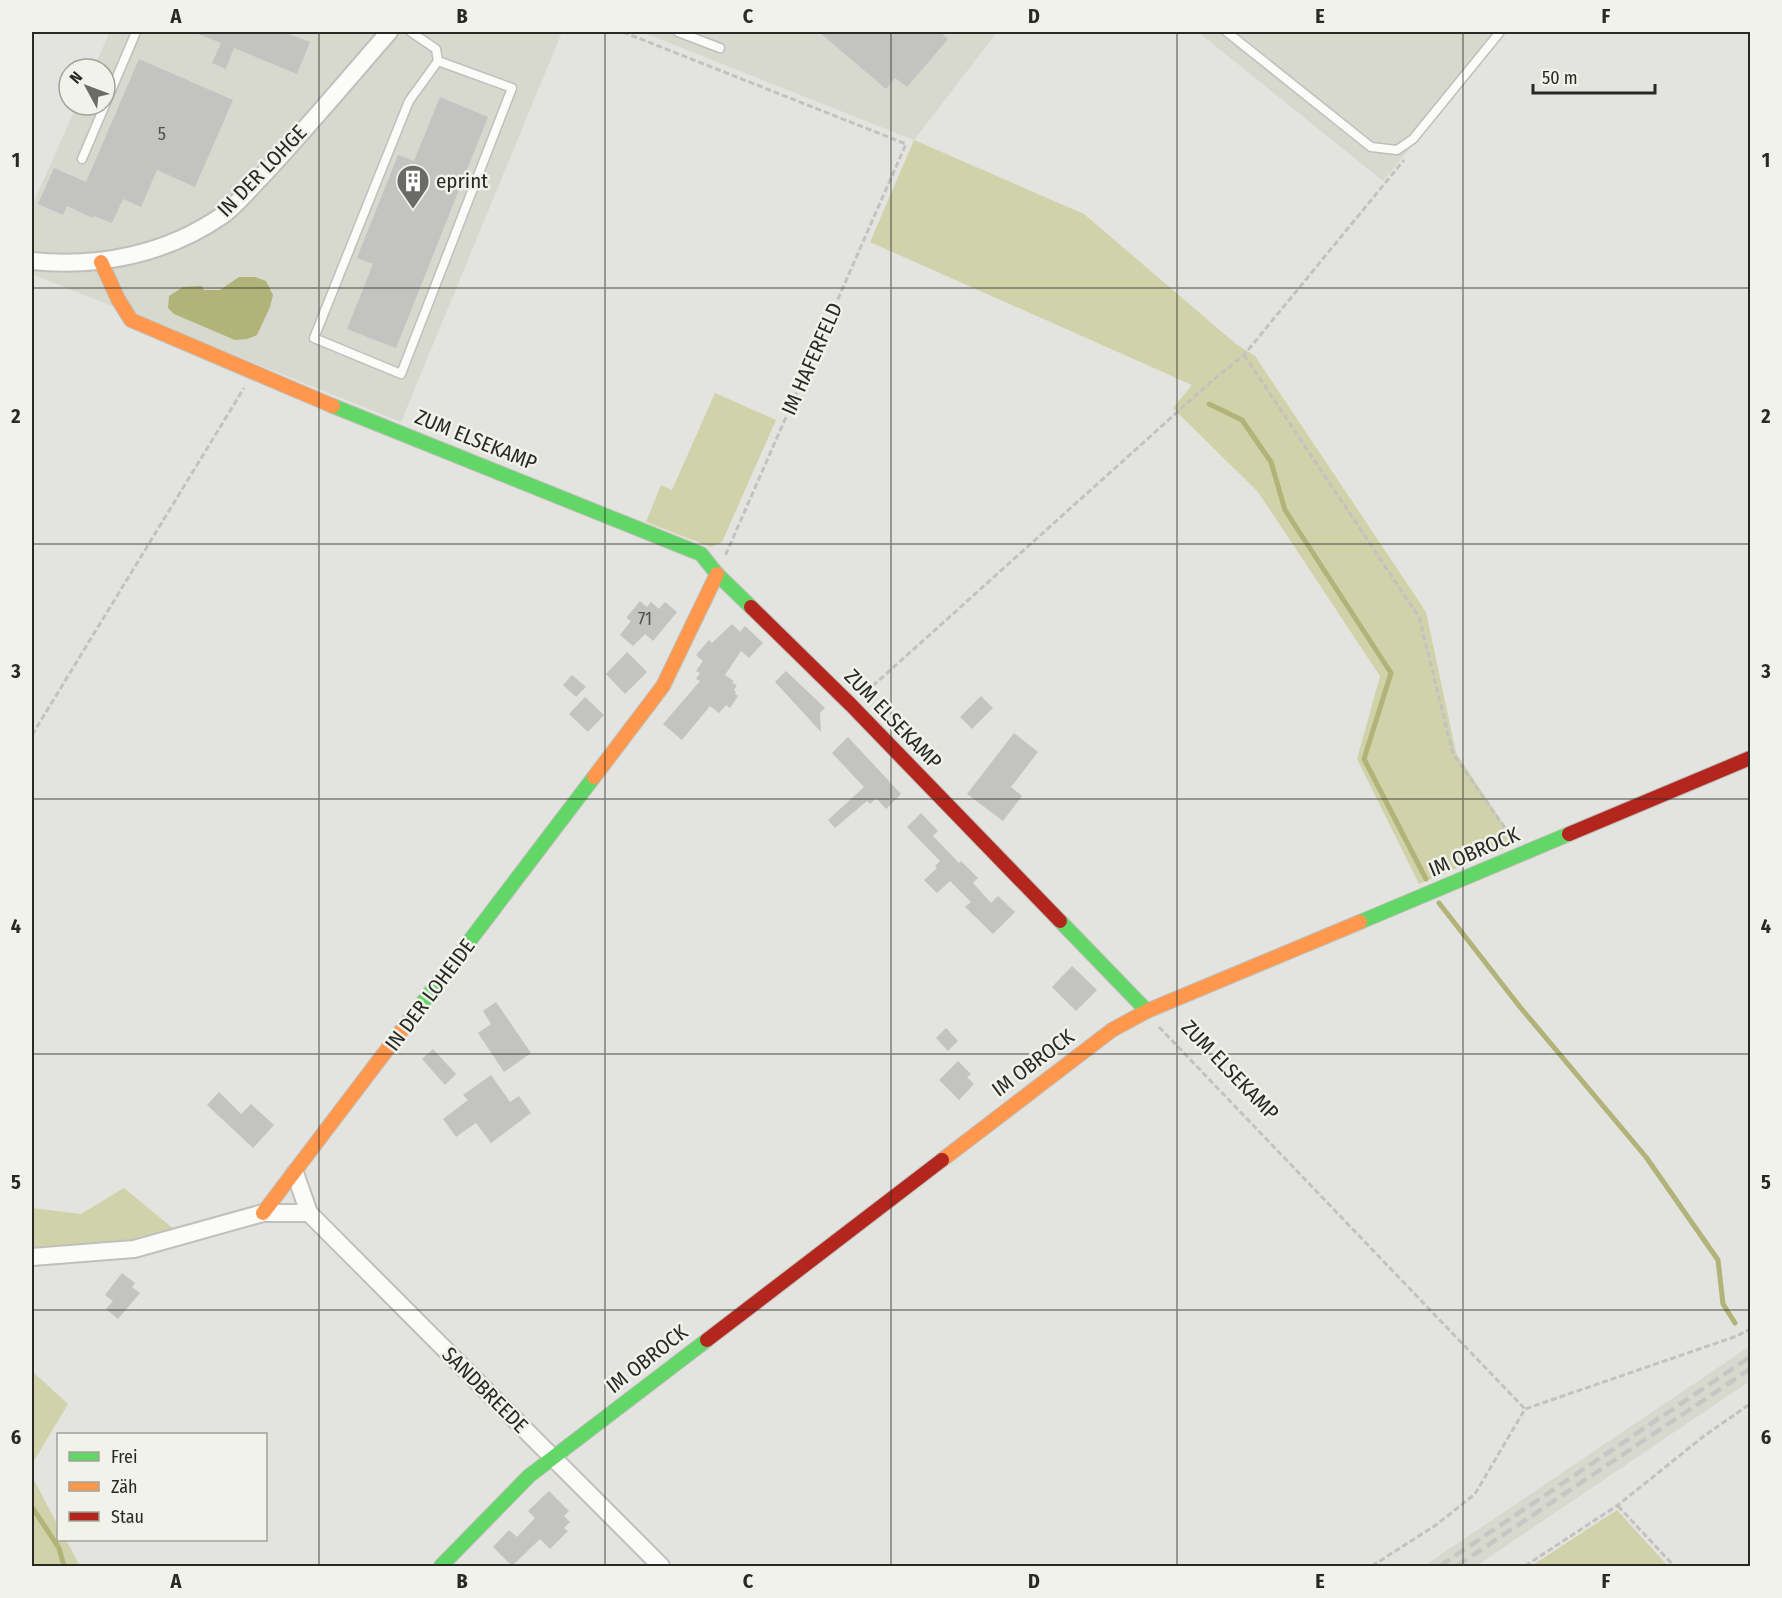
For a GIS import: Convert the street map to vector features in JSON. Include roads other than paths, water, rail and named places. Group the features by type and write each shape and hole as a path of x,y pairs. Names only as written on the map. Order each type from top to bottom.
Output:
{"street":[{"name":"IN DER LOHGE","path":"32,261 101,262 158,249 192,234 225,214 283,153 389,32"},
{"name":"ZUM ELSEKAMP","path":"101,262 118,299 131,320 253,373 701,554 717,574 851,705 1147,1011"},
{"name":"IN DER LOHEIDE","path":"263,1213 663,686 717,574"},
{"name":"IM OBROCK","path":"441,1566 529,1476 1112,1030 1147,1011 1750,758"},
{"name":"SANDBREEDE","path":"295,1173 309,1213 661,1566"},
{"path":"32,1257 134,1249 263,1213 309,1213"}],"lane":[{"path":"82,159 136,32"},
{"path":"411,32 436,49 438,61 409,101 314,338 400,374 512,88 438,61"},
{"path":"678,32 720,48"},
{"path":"1227,32 1371,147 1397,150 1413,139 1500,32"}],"waterway":[{"path":"1209,404 1242,420 1271,462 1285,510 1391,673 1364,759 1426,879"},
{"path":"1439,903 1520,1007 1646,1157 1718,1260 1723,1304 1735,1323"},
{"path":"32,1507 59,1548 64,1566"}],"railway":[{"path":"1440,1566 1750,1357"},
{"path":"1457,1566 1750,1369"}],"place":[{"name":"eprint","path":"413,210"}]}
